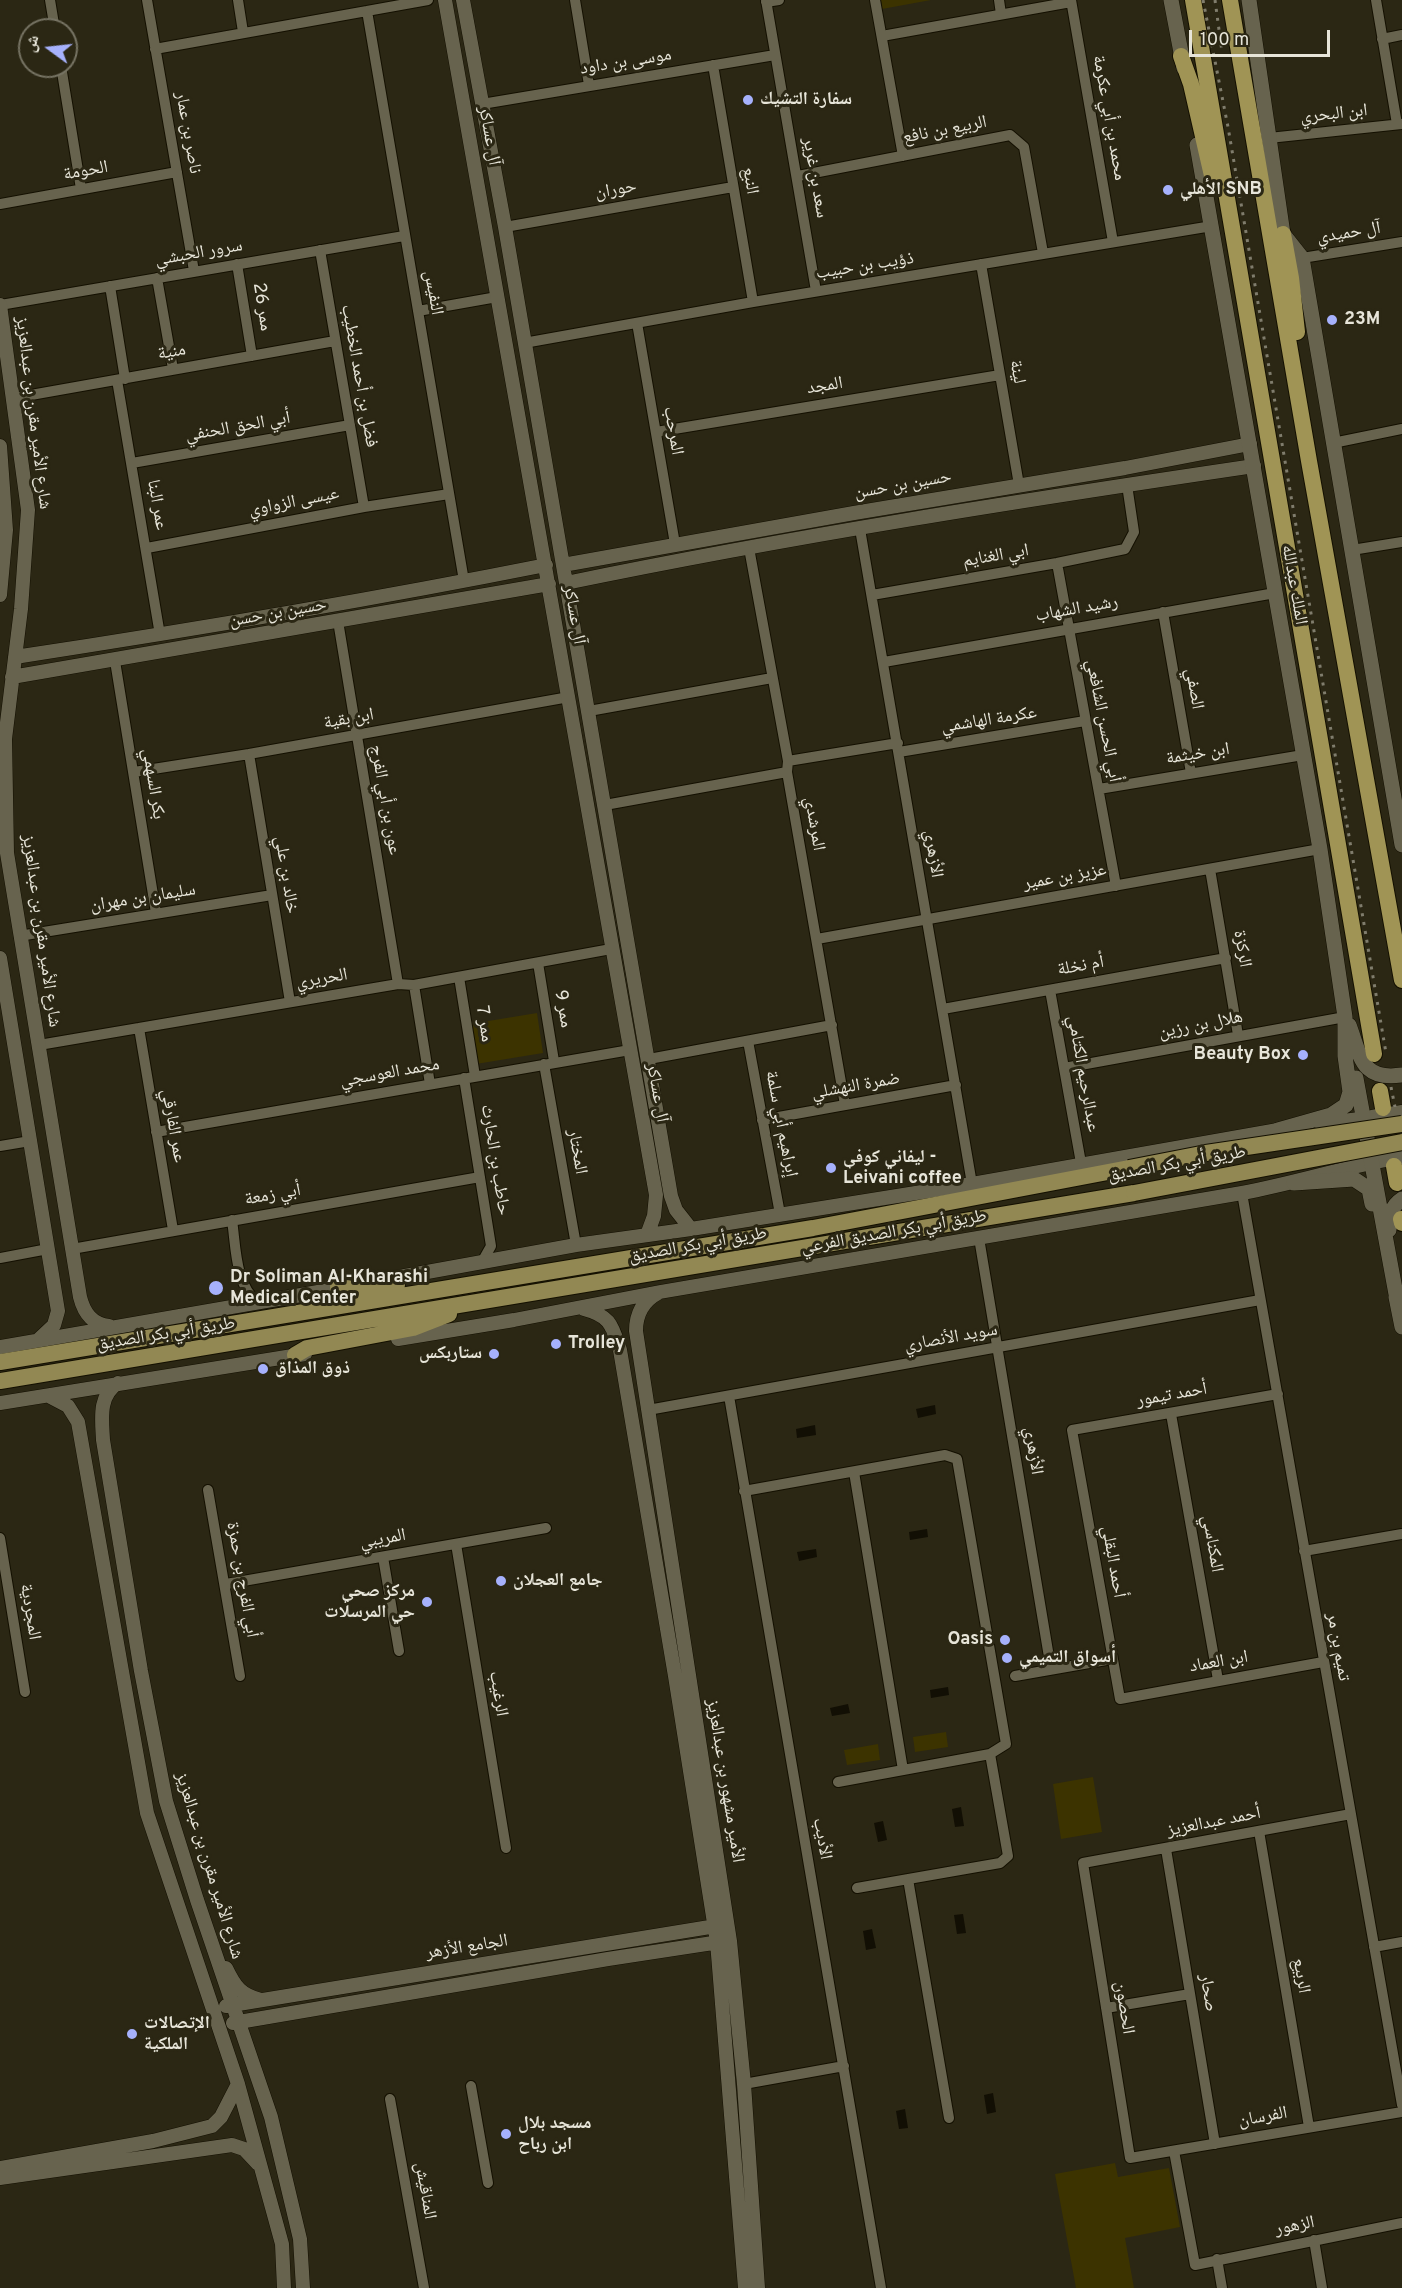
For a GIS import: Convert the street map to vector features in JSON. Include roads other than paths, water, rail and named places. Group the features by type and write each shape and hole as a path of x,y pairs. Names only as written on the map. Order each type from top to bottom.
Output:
{"highway":[{"name":"الملك عبدالله","path":"1193,0 1374,1054"},
{"name":"الملك عبدالله","path":"1230,0 1309,461 1402,980"},
{"path":"1181,56 1191,84 1225,230 1240,276"},
{"path":"1283,234 1292,278 1298,339 1311,421 1309,461"},
{"path":"1380,1091 1383,1108"},
{"path":"1398,1162 1399,1191"}],"main road":[{"name":"الملك عبدالله","path":"1171,0 1320,849 1346,1017 1345,1056 1350,1092 1346,1105 1331,1115 1278,1130"},
{"path":"1249,0 1283,234 1302,258 1352,550 1395,767 1402,845"},
{"path":"1346,1017 1365,1066 1373,1073 1385,1077 1402,1075"},
{"path":"1346,1017 1402,1327"},
{"path":"1364,1119 1402,1126"},
{"path":"1364,1119 1402,1139 1372,1162"},
{"name":"طريق أبي بكر الصديق الفرعي","path":"1278,1130 1364,1119"},
{"name":"طريق أبي بكر الصديق","path":"0,1362 813,1228 1206,1153 1402,1126"},
{"name":"طريق أبي بكر الصديق","path":"0,1381 1134,1193 1402,1139"},
{"path":"1294,1183 1354,1179 1368,1189 1398,1305"},
{"path":"1398,1305 1389,1217 1397,1202 1399,1191"},
{"path":"338,1288 384,1287 509,1269 519,1270 528,1275"},
{"path":"295,1355 312,1346 426,1324 463,1305"}],"street":[{"path":"50,0 53,18"},
{"name":"ناصر بن عمار","path":"147,0 194,271"},
{"path":"238,0 243,32"},
{"path":"155,49 428,0"},
{"name":"آل عساكر","path":"445,0 656,1195 654,1216 647,1235"},
{"name":"آل عساكر","path":"463,0 589,711 671,1196 676,1210 691,1229"},
{"path":"575,0 589,85"},
{"path":"766,1 779,0"},
{"path":"875,0 903,156"},
{"path":"999,0 1001,14"},
{"path":"1376,0 1400,124"},
{"name":"سعد بن غرير","path":"766,1 798,176 816,291"},
{"path":"882,36 1071,1"},
{"name":"محمد بن أبي عكرمة","path":"1071,1 1113,242"},
{"name":"النفيس","path":"367,11 464,581"},
{"path":"1382,39 1402,35"},
{"name":"موسى بن داود","path":"482,104 775,55"},
{"name":"النبع","path":"713,65 753,302"},
{"path":"63,78 81,189"},
{"name":"ابن البحري","path":"1269,138 1400,124"},
{"name":"الربيع بن نافع","path":"798,176 1010,135 1024,147 1043,253"},
{"name":"الحومة","path":"0,204 177,172"},
{"name":"حوران","path":"504,227 733,187"},
{"path":"481,198 498,196"},
{"name":"ذؤيب بن حبيب","path":"524,343 816,291 1212,226"},
{"name":"سرور الحبشي","path":"0,305 404,236"},
{"name":"آل حميدي","path":"1302,258 1402,242"},
{"name":"فضل بن أحمد الخطيب","path":"320,250 364,507"},
{"name":"ممر 26","path":"237,264 252,356"},
{"name":"لينة","path":"981,264 1019,485"},
{"path":"158,278 173,369"},
{"name":"عمر البنا","path":"110,286 132,463 160,635"},
{"path":"418,311 497,297"},
{"name":"شارع الأمير مقرن بن عبدالعزيز","path":"0,305 28,510 5,739 7,853 82,1307 90,1318 101,1325 114,1327"},
{"name":"المرحب","path":"636,323 675,544"},
{"name":"منية","path":"14,398 335,341"},
{"name":"المجد","path":"656,432 1000,375"},
{"name":"أبي الحق الحنفي","path":"132,463 350,425"},
{"path":"1334,443 1402,429"},
{"name":"حسين بن حسن","path":"563,565 1125,468 1250,444"},
{"name":"شارع الأمير مقرن بن عبدالعزيز","path":"0,446 6,530 0,595"},
{"name":"حسين بن حسن","path":"566,583 640,567 749,548 1254,466"},
{"path":"1125,468 1127,485"},
{"name":"ابي الغنايم","path":"872,595 1125,549 1134,532 1127,485"},
{"name":"عيسى الزواوي","path":"147,548 364,507 449,494"},
{"path":"854,513 858,530"},
{"name":"الأزهري","path":"858,530 884,662 972,1184"},
{"path":"1352,550 1402,542"},
{"name":"المرشدي","path":"749,548 845,1105"},
{"path":"637,551 640,567"},
{"path":"594,560 586,565 586,573 598,576"},
{"name":"أبي الحسن الشافعي","path":"1057,563 1116,886"},
{"name":"حسين بن حسن","path":"15,657 160,635 546,565"},
{"path":"4,568 23,570"},
{"name":"حسين بن حسن","path":"12,677 115,661 549,584"},
{"name":"رشيد الشهاب","path":"884,662 1275,593"},
{"name":"الصفي","path":"1163,612 1191,773"},
{"name":"عون بن أبي الفرج","path":"338,621 399,984"},
{"name":"بكر السهمي","path":"115,661 156,913"},
{"path":"589,711 772,678"},
{"name":"ابن بقية","path":"134,772 569,698"},
{"name":"عكرمة الهاشمي","path":"605,805 788,767 898,748 1085,721"},
{"name":"خالد بن علي","path":"249,754 290,1002"},
{"name":"ابن خيثمة","path":"1099,789 1302,755"},
{"name":"عزيز بن عمير","path":"817,939 1320,849"},
{"name":"الركزة","path":"1210,869 1238,1035"},
{"name":"سليمان بن مهران","path":"20,936 272,895"},
{"name":"الحريري","path":"39,1045 399,984 414,985 611,950"},
{"path":"0,958 57,1304 57,1319 50,1331 38,1340"},
{"name":"أم نخلة","path":"943,1009 1226,958"},
{"name":"ممر 9","path":"538,963 549,1063"},
{"name":"ممر 7","path":"459,977 470,1077"},
{"path":"414,985 430,1084"},
{"name":"عبدالرحيم الكتامي","path":"1050,990 1081,1163"},
{"path":"621,1003 638,999"},
{"name":"هلال بن رزين","path":"1064,1068 1346,1017"},
{"path":"649,1059 832,1025"},
{"name":"عمر الفارقي","path":"139,1028 173,1230"},
{"name":"إبراهيم أبي سلمة","path":"748,1041 780,1214"},
{"name":"محمد العوسجي","path":"156,1132 630,1050"},
{"name":"المختار","path":"549,1063 576,1245"},
{"name":"حاطب بن الحارث","path":"470,1077 480,1177 491,1246"},
{"name":"ضمرة النهشلي","path":"762,1120 956,1085"},
{"name":"طريق أبي بكر الصديق الفرعي","path":"1364,1119 1402,1112"},
{"name":"طريق أبي بكر الصديق الفرعي","path":"0,1347 576,1245 972,1184 1278,1130"},
{"path":"0,1146 30,1141"},
{"name":"طريق أبي بكر الصديق الفرعي","path":"0,1403 579,1307 1242,1193 1294,1183 1372,1162 1398,1162"},
{"name":"أبي زمعة","path":"72,1249 480,1177"},
{"name":"تميم بن مر","path":"1242,1193 1402,2105"},
{"path":"656,1195 659,1203 666,1204 671,1196"},
{"path":"232,1220 242,1281 247,1291 258,1303"},
{"name":"الأزهري","path":"979,1238 1051,1669"},
{"path":"482,1262 491,1246 499,1254 508,1258"},
{"path":"0,1258 48,1249"},
{"path":"51,1272 54,1278 65,1281 70,1278 75,1267"},
{"name":"الأمير مشهور بن عبدالعزيز","path":"660,1292 648,1299 640,1310 636,1324 637,1338 674,1571 721,1925"},
{"name":"سويد الأنصاري","path":"648,1410 1260,1300"},
{"name":"الأمير مشهور بن عبدالعزيز","path":"579,1307 600,1313 607,1318 617,1341 624,1369 673,1665 724,1942 744,2084 758,2288"},
{"path":"617,1341 627,1333 637,1338"},
{"name":"شارع الأمير مقرن بن عبدالعزيز","path":"120,1382 103,1402 103,1440 141,1671 166,1802 271,2117 300,2239 303,2288"},
{"name":"أحمد تيمور","path":"1072,1430 1278,1394"},
{"path":"49,1396 60,1400 74,1414 78,1422 147,1813 238,2084 282,2244 284,2288"},
{"name":"الأديب","path":"729,1396 881,2288"},
{"name":"المكناسي","path":"1170,1414 1218,1680"},
{"name":"أحمد البقلي","path":"1072,1430 1120,1699"},
{"path":"81,1441 84,1434 91,1431 99,1434 103,1440"},
{"path":"744,1491 945,1455 957,1459 1006,1744 990,1754 838,1782"},
{"path":"854,1472 903,1770"},
{"name":"أبي الفرج بن حمزة","path":"208,1490 226,1584 240,1676"},
{"name":"المريبي","path":"226,1584 546,1528"},
{"path":"1304,1551 1402,1534"},
{"name":"المجردية","path":"0,1538 25,1692"},
{"name":"الرغيب","path":"456,1544 506,1848"},
{"path":"383,1557 399,1651"},
{"path":"0,1614 12,1612"},
{"path":"1015,1676 1112,1659"},
{"name":"ابن العماد","path":"1120,1699 1323,1662"},
{"path":"121,1675 141,1671"},
{"path":"857,1888 1000,1863 1008,1856 990,1754"},
{"name":"أحمد عبدالعزيز","path":"1083,1863 1351,1814"},
{"name":"الربيع","path":"1258,1831 1310,2127"},
{"name":"صحار","path":"1166,1849 1215,2144"},
{"name":"الحصون","path":"1083,1863 1130,2158"},
{"path":"908,1879 949,2118"},
{"name":"الجامع الأزهر","path":"213,2008 721,1925"},
{"name":"الأمير مشهور بن عبدالعزيز","path":"724,1942 745,2288"},
{"name":"الجامع الأزهر","path":"219,2027 239,2021 296,2011 724,1942"},
{"path":"1374,1947 1402,1942"},
{"path":"215,1954 246,1996 266,2001"},
{"path":"472,1966 474,1982"},
{"path":"1106,2008 1190,1994"},
{"path":"293,1996 296,2011"},
{"path":"744,2084 844,2066"},
{"path":"1,2178 212,2126 221,2117 238,2084"},
{"path":"471,2086 488,2183"},
{"name":"المناقيش","path":"390,2099 424,2288"},
{"name":"الفرسان","path":"1130,2158 1402,2112"},
{"path":"1,2178 232,2145 244,2149 260,2166"},
{"name":"الزهور","path":"1174,2151 1195,2265 1402,2223"},
{"path":"1314,2240 1322,2288"},
{"path":"1217,2259 1222,2288"}],"railway":[{"path":"1203,0 1228,127 1386,1053"},
{"path":"1215,0 1222,52"},
{"path":"1391,1087 1395,1107"}],"place":[{"name":"سفارة التشيك","path":"748,100"},
{"name":"الأهلي SNB","path":"1168,190"},
{"name":"23M","path":"1332,320"},
{"name":"Beauty Box","path":"1303,1055"},
{"name":"ليفاني كوفي - Leivani coffee","path":"831,1168"},
{"name":"Dr Soliman Al-Kharashi Medical Center","path":"216,1288"},
{"name":"Trolley","path":"556,1344"},
{"name":"ستاربكس","path":"494,1354"},
{"name":"ذوق المذاق","path":"263,1369"},
{"name":"جامع العجلان","path":"501,1581"},
{"name":"مركز صحي حي المرسلات","path":"427,1602"},
{"name":"Oasis","path":"1005,1640"},
{"name":"أسواق التميمي","path":"1007,1658"},
{"name":"الإتصالات الملكية","path":"132,2034"},
{"name":"مسجد بلال ابن رباح","path":"506,2134"}]}
